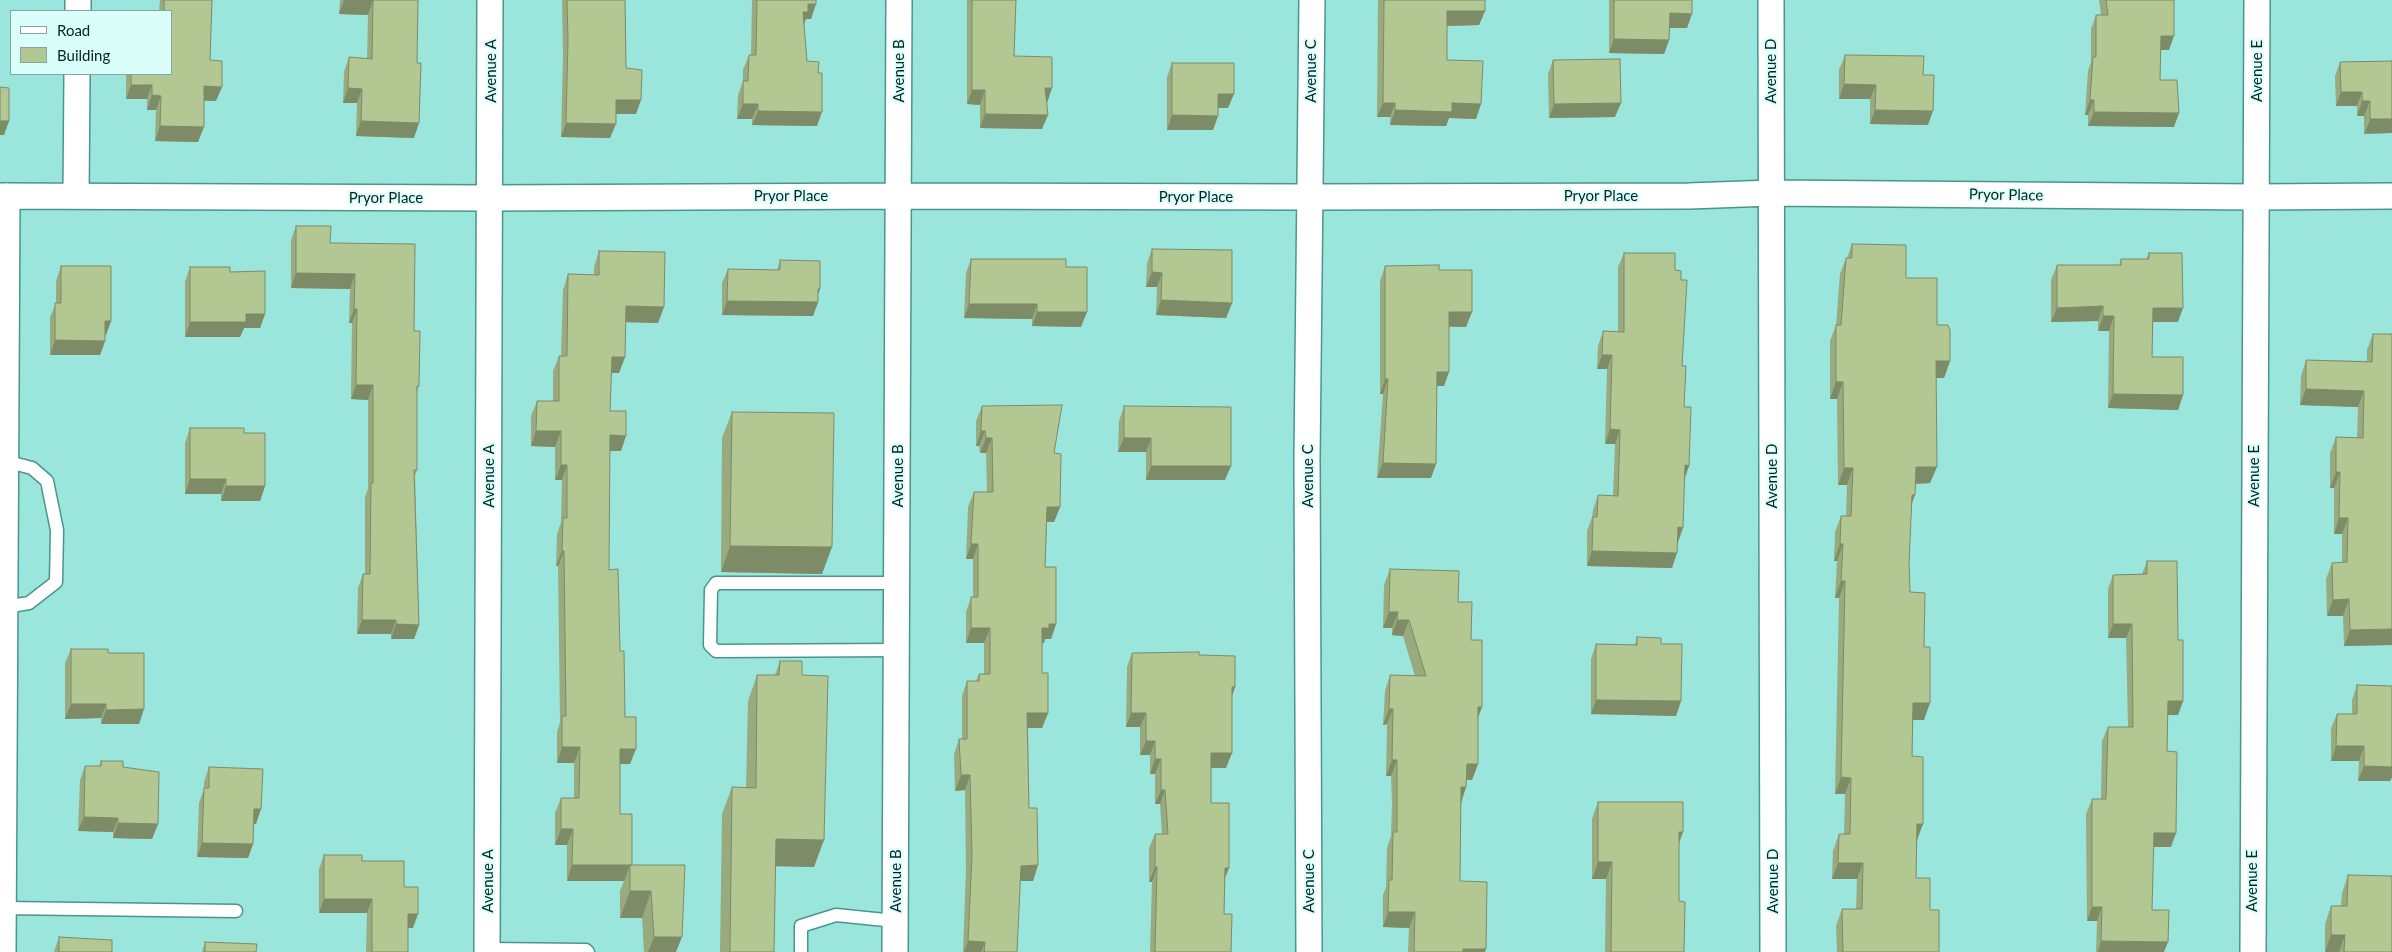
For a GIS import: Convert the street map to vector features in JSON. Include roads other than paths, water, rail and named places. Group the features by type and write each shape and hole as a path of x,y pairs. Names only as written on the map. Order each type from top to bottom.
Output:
{"street":[{"name":"Avenue A","path":"488,951 490,0"},
{"name":"Avenue B","path":"895,952 899,0"},
{"name":"Avenue C","path":"1309,952 1307,459 1312,0"},
{"name":"Avenue D","path":"1771,0 1773,952"},
{"name":"Avenue E","path":"2253,952 2257,0"},
{"path":"76,196 77,75"},
{"name":"Pryor Place","path":"3,196 491,198 899,196 1310,197 1679,196 1771,193 2256,197 2392,196"},
{"path":"3,196 6,461 3,952"}],"lane":[{"path":"5,607 30,603 56,582 57,538 47,481 32,468 6,461"},
{"path":"897,584 716,584 711,590 710,645 716,651 897,650"},
{"path":"4,908 236,911"},
{"path":"801,952 801,926 836,915 895,922"},
{"path":"488,951 586,950 588,952"}]}
